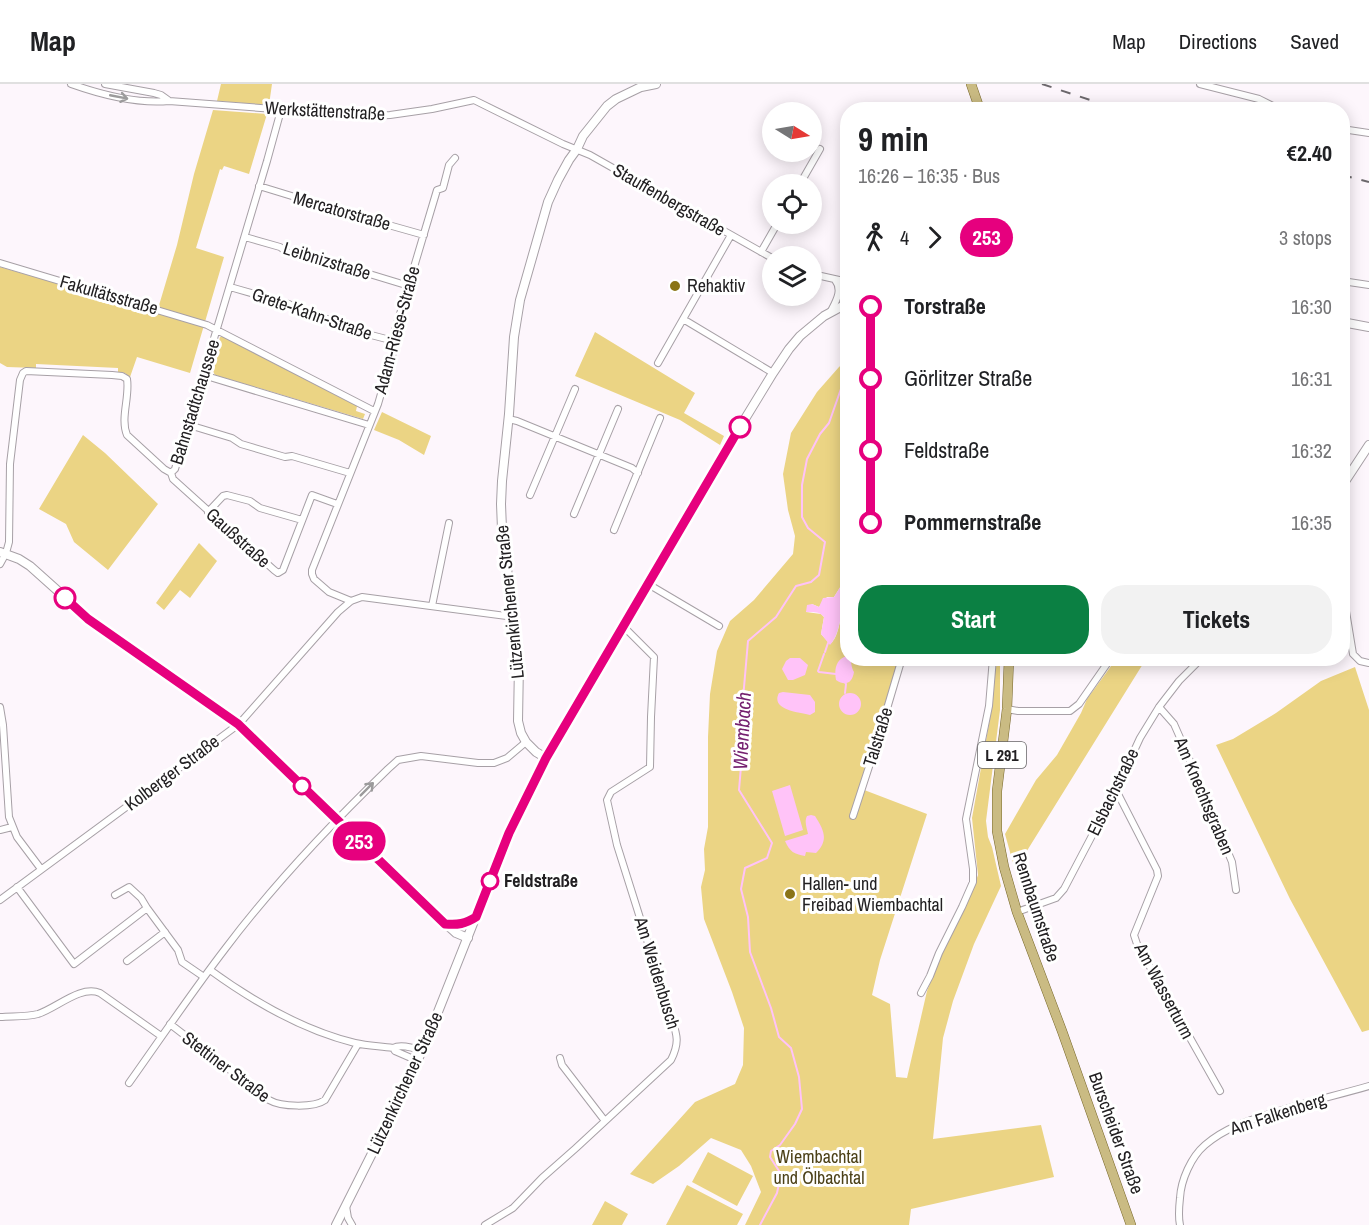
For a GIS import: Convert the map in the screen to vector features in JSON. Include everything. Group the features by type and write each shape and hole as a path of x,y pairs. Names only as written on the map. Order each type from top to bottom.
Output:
{"main road":[{"name":"Lützenkirchener Straße","path":"526,742 518,721 519,663 502,529 501,504 514,337 520,300 548,202 583,136 607,106 627,93 656,84"},
{"path":"971,84 977,102"},
{"path":"831,311 840,307"},
{"name":"Lützenkirchener Straße","path":"336,1225 418,1061 509,833 546,758 773,372 800,336 831,311"},
{"path":"1350,323 1369,327"},
{"path":"1350,474 1369,445"},
{"path":"3,552 30,566 88,619 238,724 445,924 456,933 468,938"},
{"name":"Rennbaumstraße","path":"1010,666 997,799 997,828 1004,867 1017,912 1070,1053"},
{"path":"526,742 546,758"},
{"path":"445,924 462,924 476,917"},
{"name":"Burscheider Straße","path":"1070,1053 1131,1225"}],"street":[{"name":"Werkstättenstraße","path":"71,84 98,93 137,100 377,116 474,100 577,149"},
{"name":"Werkstättenstraße","path":"105,84 154,93 169,101"},
{"path":"1200,84 1265,102"},
{"name":"Bahnstadtchaussee","path":"3,552 9,542 10,464 20,380 21,375 26,371 112,375 127,379 124,427 127,435 164,469 171,473 175,469 281,110"},
{"path":"1350,130 1369,133"},
{"name":"Stauffenbergstraße","path":"577,149 761,252"},
{"name":"Adam-Riese-Straße","path":"337,504 378,404 394,349 394,334 437,190 443,188 449,165 455,158"},
{"name":"Mercatorstraße","path":"259,186 308,201 319,208 373,224 385,224 424,235"},
{"path":"761,252 771,234"},
{"path":"658,363 731,235"},
{"name":"Leibnizstraße","path":"244,237 280,247 290,254 340,269 353,269 409,286"},
{"name":"Fakultätsstraße","path":"0,263 207,325 374,411"},
{"path":"822,276 840,280"},
{"path":"831,311 839,291 835,279"},
{"path":"1350,282 1369,285"},
{"name":"Grete-Kahn-Straße","path":"230,287 289,304 301,312 342,323 352,330 394,341"},
{"path":"683,319 773,372"},
{"path":"203,375 369,425"},
{"path":"530,495 575,389"},
{"path":"574,514 618,409"},
{"path":"614,530 660,418"},
{"path":"508,419 638,472"},
{"path":"189,425 285,458 292,456 350,473"},
{"name":"Gaußstraße","path":"171,473 173,479 208,512 278,573 283,570 312,495 337,504"},
{"path":"208,512 223,496 227,495 250,501 260,508 302,520"},
{"path":"337,504 312,570 314,579 331,593 346,597 351,601 362,597 514,617"},
{"path":"432,606 449,523"},
{"path":"0,564 3,552"},
{"path":"648,584 719,626"},
{"name":"Kolberger Straße","path":"0,900 238,724 338,612 351,601"},
{"name":"Am Weidenbusch","path":"485,1225 513,1208 542,1178 671,1060 677,1049 677,1039 617,845 607,800 611,792 650,767 654,657 623,626"},
{"path":"1350,636 1353,654 1360,661 1369,663"},
{"name":"Talstraße","path":"853,816 900,666"},
{"path":"921,993 973,882 966,819 989,706 992,666"},
{"path":"1007,709 1074,710 1105,666"},
{"name":"Elsbachstraße","path":"1017,912 1056,898 1061,893 1116,790 1140,738 1159,707 1194,666"},
{"name":"Am Knechtsgraben","path":"1159,707 1174,724 1185,749 1232,862 1236,890"},
{"path":"0,708 9,817 17,837 41,869"},
{"path":"129,1083 204,977 277,886 337,820 398,760 420,756 494,763 507,758 526,742"},
{"name":"Am Wasserturm","path":"1116,790 1158,876 1134,935 1137,944 1220,1091"},
{"path":"0,830 12,827"},
{"path":"16,887 74,964 147,908"},
{"path":"115,895 129,887 141,898 178,950 182,962 204,977"},
{"path":"127,961 165,932"},
{"path":"210,970 234,988 292,1021 358,1044 393,1048 418,1061"},
{"path":"0,1017 40,1013 83,992 92,990 100,993 161,1036"},
{"name":"Stettiner Straße","path":"170,1024 269,1100 279,1105 314,1105 325,1100 358,1044"},
{"path":"393,1048 397,1046 422,1051"},
{"path":"560,1058 562,1065 605,1121"},
{"name":"Am Falkenberg","path":"1180,1225 1178,1217 1180,1189 1186,1171 1203,1146 1221,1133 1240,1124 1369,1086"},
{"path":"346,1206 352,1225"}],"green space":[{"path":"221,84 272,84 269,105 217,101"},
{"path":"213,110 267,114 249,174 224,166 222,170 220,169 196,248 224,257 190,373 137,357 130,377 118,372 118,368 36,364 36,368 7,367 0,363 0,267 157,312"},
{"path":"595,332 695,393 684,413 724,436 720,445 680,420 575,376"},
{"path":"220,337 357,406 356,411 365,414 363,419 215,375 211,368"},
{"name":"Wiembachtal und Ölbachtal","path":"839,367 840,587 834,597 827,597 819,607 812,604 806,612 821,614 824,617 821,634 830,644 836,636 840,621 840,666 897,666 859,788 927,814 880,960 872,995 890,1004 896,1077 907,1078 927,991 978,875 972,818 992,707 995,672 996,666 1000,666 1000,710 986,821 1001,886 974,944 953,1001 943,1038 933,1139 1041,1125 1054,1177 911,1209 909,1225 745,1225 761,1192 751,1166 741,1150 711,1138 679,1166 653,1184 630,1174 695,1102 735,1084 743,1065 744,1028 704,919 701,887 705,870 704,849 708,827 710,694 717,651 730,621 754,600 793,554 795,536 788,510 783,474 791,433 817,392"},
{"path":"382,412 431,436 424,455 399,440 374,430"},
{"path":"83,435 158,504 108,570 74,542 66,524 39,509"},
{"path":"199,543 217,561 190,598 180,590 164,610 156,603"},
{"path":"1111,666 1142,666 1015,870 1005,834 1036,780 1057,755 1087,699"},
{"path":"1355,667 1369,710 1369,1030 1362,1032 1290,899 1216,745 1233,739 1276,713 1321,681"},
{"path":"708,1152 753,1176 737,1206 692,1182"},
{"path":"687,1185 743,1214 737,1225 666,1225"},
{"path":"605,1201 628,1214 622,1225 592,1225"}],"shaded area":[{"path":"840,587 840,621 836,636 830,645 821,634 824,617 818,613 806,612 807,605 812,604 819,607 823,598 834,597"},
{"path":"790,658 800,658 808,665 805,675 788,680 782,669"},
{"path":"840,659 840,666 851,666 854,672 848,683 836,680 835,672"},
{"path":"779,693 810,695 815,702 815,712 810,715 782,707 777,699"},
{"path":"846,693 854,693 861,700 861,708 854,715 846,715 839,708 839,700"},
{"path":"790,785 803,830 785,836 772,791"},
{"path":"807,816 815,816 821,826 824,839 816,853 806,852 805,856 793,852 785,841 808,834 806,820"}],"waterway":[{"name":"Wiembach","path":"760,1225 777,1193 781,1174 770,1157 771,1151 780,1145 795,1124 802,1109 799,1077 791,1048 779,1037 750,952 748,917 741,889 745,868 767,858 772,843 739,790 744,731 741,722 748,641 776,617 796,586 811,582 819,575 825,542 808,528 802,517 802,485 807,459 820,434 829,423 840,392"},
{"path":"825,652 828,643"},
{"path":"824,654 818,671 836,674"},
{"path":"844,681 845,693"}],"railway":[{"path":"1042,84 1096,102"},
{"path":"1350,177 1369,182"}],"bus line":[{"name":"253","path":"65,598 88,619 238,724 445,924 462,924 476,917 509,833 546,758 740,427"}],"place":[{"name":"Rehaktiv","path":"675,286"},
{"name":"Feldstraße","path":"490,881"},
{"name":"Hallen- und Freibad Wiembachtal","path":"790,894"}]}
